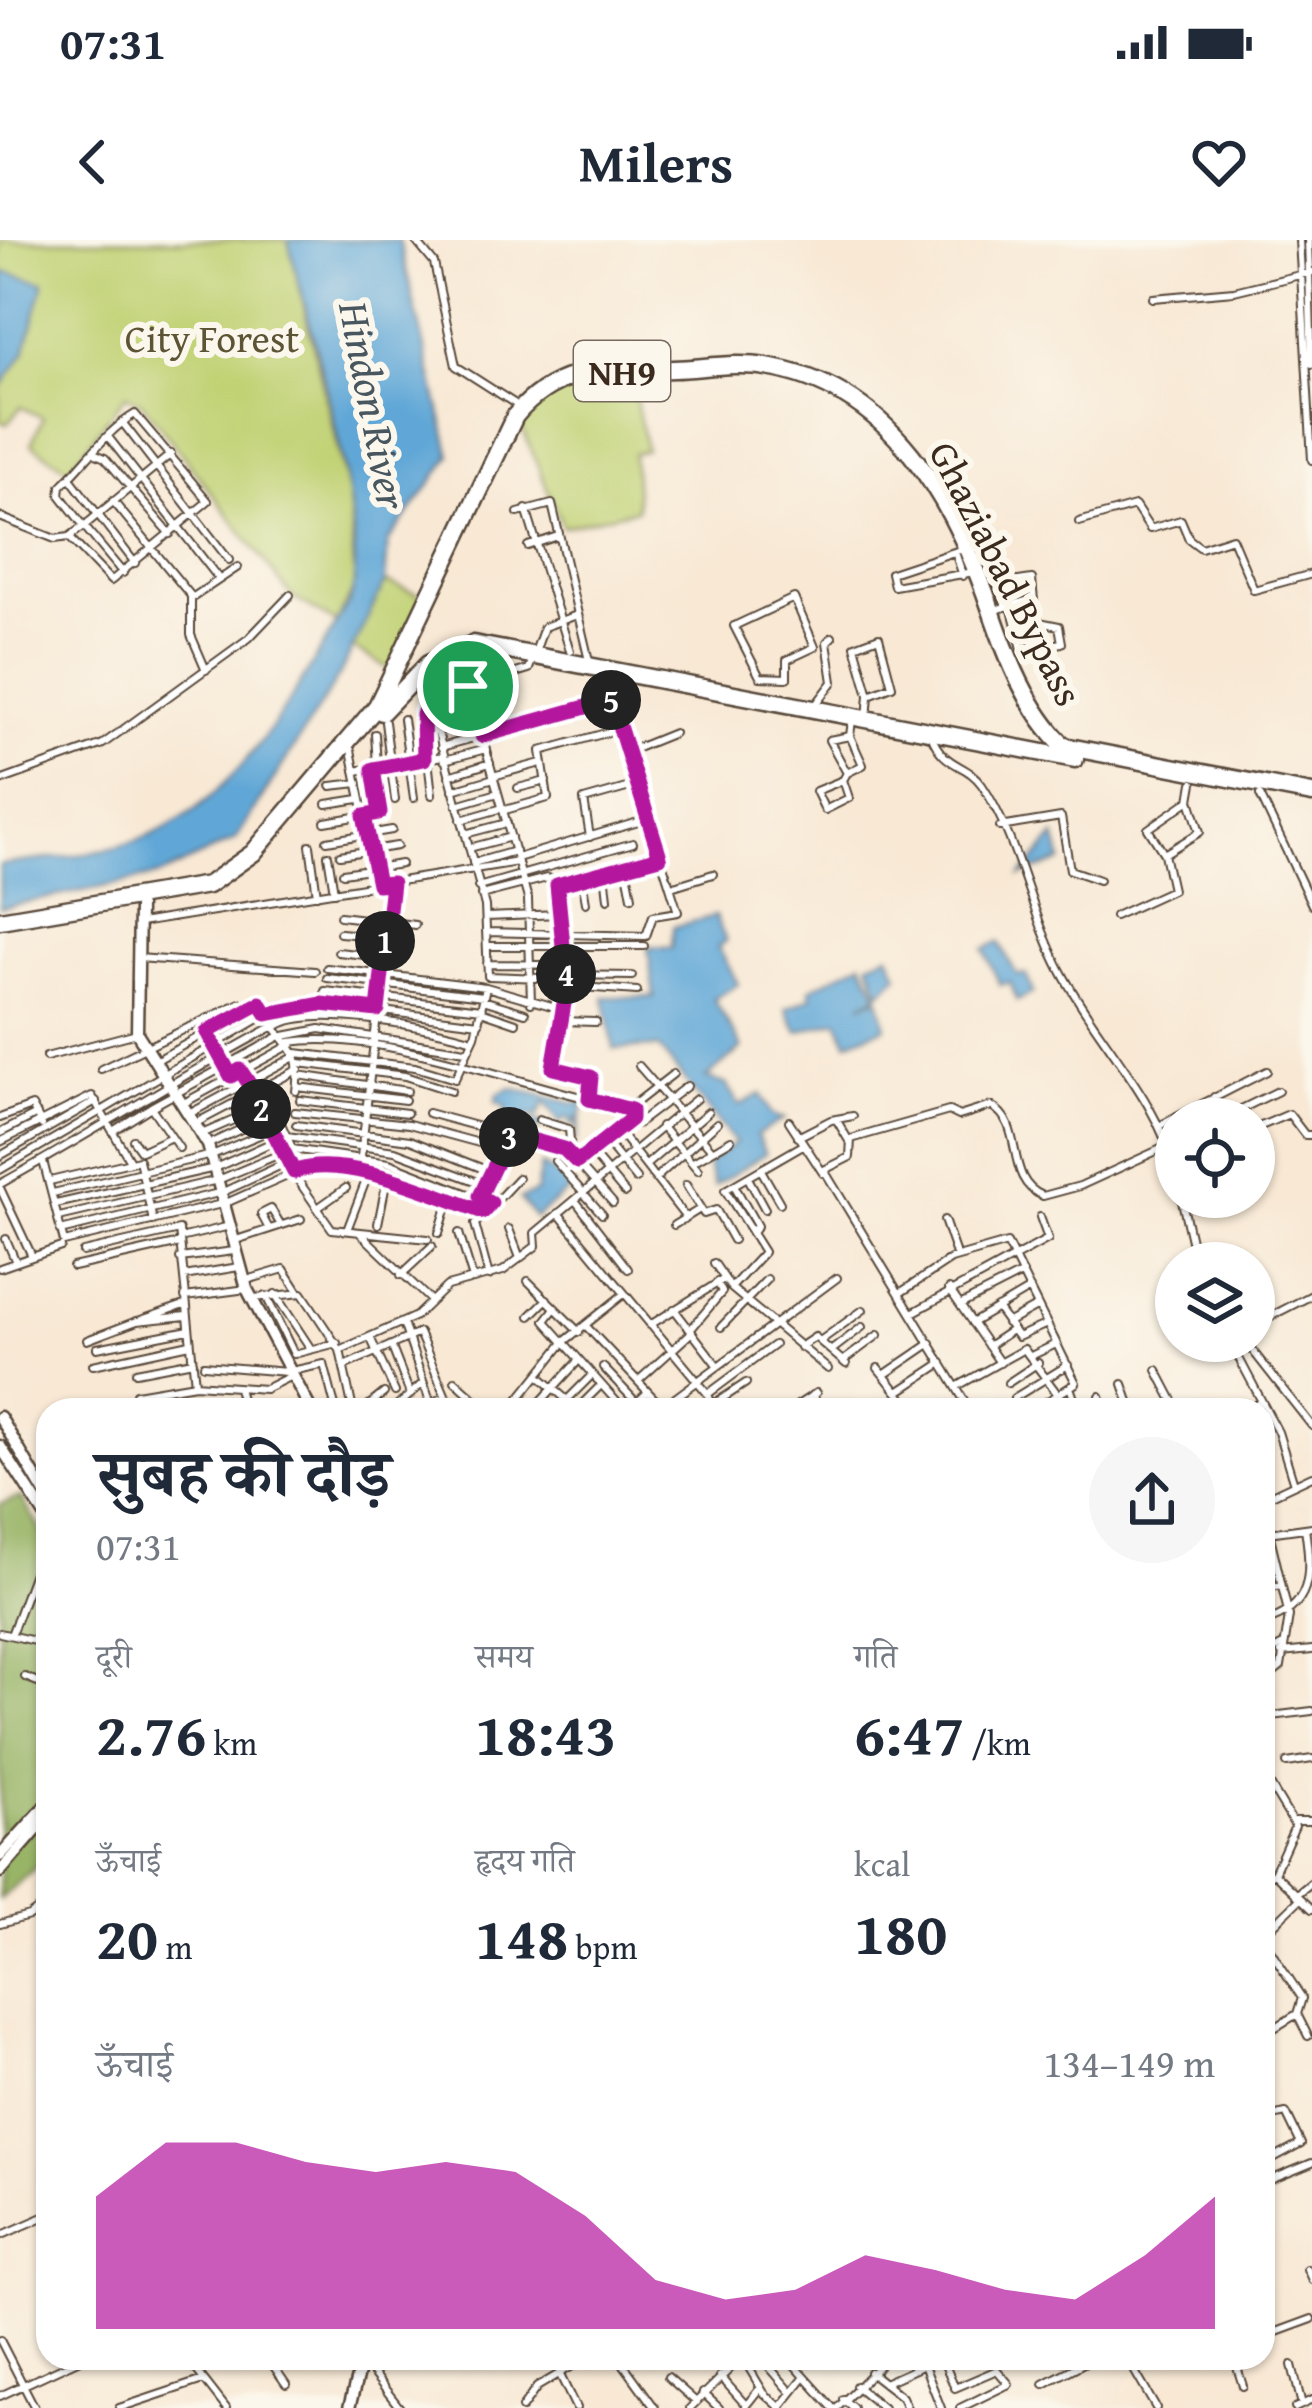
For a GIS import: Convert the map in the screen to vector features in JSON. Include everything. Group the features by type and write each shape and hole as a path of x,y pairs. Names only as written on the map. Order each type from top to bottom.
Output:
{"highway":[{"name":"Ghaziabad Bypass","path":"0,930 139,915 210,895 257,866 351,750 403,674 522,408 534,394 570,373 763,366 862,404 891,427 921,464 964,562 1003,608 1012,668 1050,745 1192,791 1312,804"},
{"name":"Ghaziabad Bypass","path":"0,920 208,885 229,875 403,674 473,644 811,710 856,724 1050,745 1312,794"}],"street":[{"path":"416,240 434,263 456,366 522,408"},
{"path":"1303,240 1312,364"},
{"path":"1153,298 1228,292 1308,274"},
{"path":"1308,274 1312,460"},
{"path":"69,537 109,581 123,573 195,515 208,500 140,416 122,422 106,436 96,454 59,492 123,573"},
{"path":"122,422 229,560"},
{"path":"106,436 181,525 219,579"},
{"path":"96,454 170,534"},
{"path":"0,517 56,539 69,537 171,454"},
{"path":"70,478 135,563"},
{"path":"113,501 192,598 191,635 206,670"},
{"path":"487,932 650,935 653,916 678,912 611,700 577,615 551,502 522,511 570,651"},
{"path":"1078,522 1136,506 1150,529 1181,520 1189,539 1201,548 1232,538 1254,590 1312,574"},
{"path":"532,545 558,536"},
{"path":"964,562 902,589 894,586 890,576 964,562"},
{"path":"192,598 238,567"},
{"path":"544,583 566,576"},
{"path":"1032,579 1039,622 1060,626 1060,644 1022,650 1003,608 998,584 1032,579"},
{"path":"0,781 100,746 249,638 290,595"},
{"path":"760,677 787,678 787,660 815,647 794,598 734,626 760,677 766,701"},
{"path":"1003,608 1034,601"},
{"path":"577,615 541,631 529,669 431,695 430,706 487,916 491,979 632,976"},
{"path":"811,710 833,682 827,642 832,637"},
{"path":"856,724 829,740 845,777 849,798 825,810 816,791 845,777 863,765 856,724 869,695 855,646 879,637 892,686 869,695"},
{"path":"468,686 524,884 530,917 531,1003"},
{"path":"443,754 482,736 611,700"},
{"path":"430,706 423,715 424,759 432,796"},
{"path":"432,717 474,706"},
{"path":"403,719 414,799"},
{"path":"436,732 478,721"},
{"path":"385,722 395,800"},
{"path":"461,820 548,798 544,749 620,729"},
{"path":"930,731 945,761 981,784 1061,972 1104,1031 1155,1119"},
{"path":"627,752 674,733"},
{"path":"325,822 383,812 373,769 375,734"},
{"path":"355,770 486,749"},
{"path":"351,750 378,884"},
{"path":"448,776 490,763"},
{"path":"453,790 542,763"},
{"path":"518,788 546,781"},
{"path":"331,787 358,784"},
{"path":"590,836 584,800 637,785"},
{"path":"1115,916 1172,890 1165,854 1148,829 1192,791 1200,832 1165,854"},
{"path":"457,805 498,793"},
{"path":"1260,795 1312,905"},
{"path":"327,804 360,799"},
{"path":"1000,827 1061,817 1072,873 1099,880"},
{"path":"302,1398 247,1289 195,1131 137,1033 139,915 317,895 473,868 647,819"},
{"path":"465,834 507,823"},
{"path":"327,841 392,830"},
{"path":"469,848 511,837"},
{"path":"480,891 521,874 633,842"},
{"path":"310,845 317,895"},
{"path":"340,855 397,846"},
{"path":"328,855 334,892"},
{"path":"557,885 660,857"},
{"path":"343,873 401,864"},
{"path":"626,866 632,897"},
{"path":"604,872 608,899"},
{"path":"670,887 713,874"},
{"path":"480,891 552,878 557,885 566,976 553,1068 592,1078 589,1099"},
{"path":"582,878 586,903"},
{"path":"347,1230 363,1174 362,1146 392,883"},
{"path":"487,916 559,914"},
{"path":"340,916 416,925"},
{"path":"340,933 386,937"},
{"path":"487,946 644,946"},
{"path":"338,952 383,957"},
{"path":"138,958 315,971"},
{"path":"488,964 528,964 637,991"},
{"path":"327,968 382,973 525,1013"},
{"path":"327,978 483,1001 517,1023"},
{"path":"325,991 531,1003 562,1009"},
{"path":"57,1217 148,1197 231,1076 240,1070 293,1053 372,1060 454,1079 479,1023 483,1001"},
{"path":"101,1069 240,1003"},
{"path":"207,1032 260,1003 293,1053 296,1089 405,1100"},
{"path":"212,1043 267,1014 321,1004 479,1023"},
{"path":"60,1231 151,1208 195,1131 218,1055 275,1026 322,1016 472,1040"},
{"path":"560,1021 596,1022"},
{"path":"202,1022 231,1076"},
{"path":"53,1193 143,1172 253,1094 320,1030 466,1052"},
{"path":"195,1131 207,1032"},
{"path":"46,1057 137,1033"},
{"path":"195,1131 212,1043"},
{"path":"225,1066 293,1053 373,1047 589,1099 633,1118 647,1137"},
{"path":"293,1053 369,1084 407,1090"},
{"path":"56,1204 145,1184 248,1082 293,1053 451,1091"},
{"path":"154,1221 225,1066"},
{"path":"638,1066 712,1150"},
{"path":"240,1070 279,1153 332,1229 430,1243 401,1275"},
{"path":"1214,1097 1267,1071"},
{"path":"633,1118 656,1087 674,1074"},
{"path":"565,1172 574,1158 616,1128 687,1086"},
{"path":"1263,1098 1278,1090"},
{"path":"268,1093 292,1149"},
{"path":"0,1132 90,1096 110,1119 129,1158"},
{"path":"279,1357 339,1347 370,1336 403,1322 447,1286 489,1276 520,1258 537,1245 534,1234 695,1099"},
{"path":"300,1100 406,1113"},
{"path":"0,1170 51,1142 100,1104"},
{"path":"0,1156 100,1104 279,1153 292,1149 361,1158 491,1203"},
{"path":"0,1118 31,1106 51,1142"},
{"path":"849,1141 949,1111 959,1116 994,1106 1006,1123 1022,1180 1031,1191 1049,1196 1155,1151"},
{"path":"151,1107 195,1131 294,1172 314,1166 387,1179 483,1212"},
{"path":"116,1129 151,1107"},
{"path":"151,1107 179,1148"},
{"path":"195,1131 261,1108"},
{"path":"295,1112 409,1124 505,1150"},
{"path":"646,1165 708,1112"},
{"path":"428,1113 510,1134 574,1158"},
{"path":"1275,1120 1289,1114 1305,1135 1312,1135"},
{"path":"731,1288 764,1254 727,1204 725,1190 836,1119 853,1116"},
{"path":"0,1142 38,1118"},
{"path":"195,1131 265,1118"},
{"path":"32,1254 0,1186 110,1119 275,1141"},
{"path":"823,1173 850,1156 849,1141 836,1119"},
{"path":"539,1120 569,1130 574,1158 613,1204"},
{"path":"789,1120 963,1398"},
{"path":"656,1178 717,1124"},
{"path":"296,1125 410,1140 494,1173"},
{"path":"661,1126 695,1166 731,1140"},
{"path":"616,1128 686,1218"},
{"path":"195,1131 271,1130"},
{"path":"195,1131 286,1163"},
{"path":"480,1196 510,1134"},
{"path":"287,1136 402,1154 485,1185"},
{"path":"50,1181 129,1158 171,1137"},
{"path":"603,1138 636,1179"},
{"path":"133,1141 138,1150"},
{"path":"589,1150 625,1193"},
{"path":"129,1158 139,1160 154,1221"},
{"path":"44,1161 64,1242 154,1221"},
{"path":"555,1161 602,1214"},
{"path":"761,1170 780,1203"},
{"path":"489,1276 475,1226 518,1178"},
{"path":"748,1178 765,1210"},
{"path":"377,1224 387,1179"},
{"path":"686,1185 705,1215 716,1210 733,1240"},
{"path":"734,1185 757,1226 752,1234"},
{"path":"319,1208 346,1188"},
{"path":"439,1233 449,1200"},
{"path":"575,1200 628,1270"},
{"path":"268,1229 261,1214 272,1209 281,1225"},
{"path":"674,1225 700,1209"},
{"path":"558,1213 709,1398"},
{"path":"912,1313 1048,1239 1040,1217"},
{"path":"180,1258 233,1246 301,1219"},
{"path":"944,1220 957,1257"},
{"path":"73,1268 226,1227"},
{"path":"83,1252 176,1229 194,1384"},
{"path":"509,1229 520,1258"},
{"path":"358,1230 430,1301"},
{"path":"460,1233 473,1279"},
{"path":"6,1239 15,1260"},
{"path":"900,1293 957,1257 1000,1241 1014,1254 1076,1383 1055,1398"},
{"path":"0,1268 62,1247"},
{"path":"638,1381 691,1331 722,1292 714,1263"},
{"path":"182,1276 239,1267"},
{"path":"87,1340 184,1301 247,1289 284,1270 339,1347 350,1398"},
{"path":"960,1305 1023,1273"},
{"path":"675,1398 836,1278"},
{"path":"722,1327 767,1279"},
{"path":"528,1281 579,1332"},
{"path":"650,1325 720,1281"},
{"path":"720,1281 828,1370"},
{"path":"247,1289 270,1295 298,1292"},
{"path":"949,1289 1000,1363"},
{"path":"972,1322 1030,1289"},
{"path":"520,1398 565,1341 624,1294"},
{"path":"1275,1314 1312,1294"},
{"path":"270,1295 311,1349"},
{"path":"270,1295 294,1354"},
{"path":"530,1316 547,1299"},
{"path":"988,1346 1038,1306"},
{"path":"555,1308 544,1320 615,1398"},
{"path":"997,1308 1021,1337 1047,1324"},
{"path":"674,1310 717,1365"},
{"path":"820,1341 862,1310"},
{"path":"137,1321 186,1316"},
{"path":"403,1322 429,1398"},
{"path":"586,1326 652,1398"},
{"path":"832,1350 862,1327"},
{"path":"97,1348 189,1330"},
{"path":"344,1366 419,1333 444,1398"},
{"path":"370,1336 395,1392"},
{"path":"800,1347 813,1337 845,1363 878,1336"},
{"path":"903,1398 880,1372 931,1343"},
{"path":"1009,1383 1057,1343"},
{"path":"93,1365 190,1344"},
{"path":"391,1345 410,1394"},
{"path":"708,1394 774,1345"},
{"path":"956,1387 1024,1349 1059,1396"},
{"path":"544,1398 580,1360"},
{"path":"136,1372 193,1361"},
{"path":"1241,1362 1260,1398"},
{"path":"1261,1362 1312,1426"},
{"path":"898,1392 942,1363"},
{"path":"136,1398 136,1394 194,1384 268,1388 288,1375 324,1364 333,1398"},
{"path":"204,1365 288,1375"},
{"path":"1014,1398 1068,1365"},
{"path":"603,1366 633,1398"},
{"path":"1157,1370 1172,1398"},
{"path":"538,1375 565,1398"},
{"path":"570,1398 592,1375"},
{"path":"454,1381 473,1398"},
{"path":"726,1398 746,1383"},
{"path":"407,1398 423,1384"},
{"path":"1123,1384 1128,1398"},
{"path":"588,1398 601,1385"},
{"path":"238,1388 241,1398"},
{"path":"1071,1390 1074,1398"},
{"path":"378,1398 384,1393"},
{"path":"641,1398 647,1393"},
{"path":"522,1395 525,1398"},
{"path":"0,1418 36,1479"},
{"path":"1275,1435 1294,1484"},
{"path":"0,1446 36,1502"},
{"path":"1275,1496 1312,1476"},
{"path":"1275,1536 1309,1527 1308,1596 1289,1616 1275,1619"},
{"path":"1275,1565 1289,1616 1280,1671 1275,1674"},
{"path":"11,1635 36,1571"},
{"path":"32,1584 36,1585"},
{"path":"1275,1586 1281,1585"},
{"path":"0,1633 36,1642"},
{"path":"1275,1652 1312,1650"},
{"path":"25,1677 36,1681"},
{"path":"1275,1716 1312,1711"},
{"path":"1287,1763 1312,1759"},
{"path":"1275,1792 1294,1821 1290,1847 1275,1870"},
{"path":"0,1856 36,1816"},
{"path":"1294,1821 1312,1821"},
{"path":"0,1872 36,1831"},
{"path":"1275,1872 1312,1909"},
{"path":"1275,1922 1312,1882"},
{"path":"0,1924 36,1911"},
{"path":"1275,1954 1301,1994 1297,2014 1308,2036"},
{"path":"1275,2028 1297,2014"},
{"path":"1275,2115 1286,2113 1301,2144 1275,2158"},
{"path":"1275,2177 1312,2163"},
{"path":"0,2236 36,2220"},
{"path":"1307,2270 1312,2280"},
{"path":"1275,2333 1312,2319"},
{"path":"1,2346 34,2408"},
{"path":"1292,2366 1298,2406 1312,2400"},
{"path":"0,2396 54,2370"},
{"path":"195,2370 226,2408"},
{"path":"276,2370 286,2384"},
{"path":"353,2405 363,2370"},
{"path":"373,2370 400,2408"},
{"path":"522,2408 537,2387 570,2370"},
{"path":"628,2370 656,2408"},
{"path":"668,2377 692,2406 726,2370"},
{"path":"749,2370 780,2408 804,2378"},
{"path":"771,2370 791,2392"},
{"path":"800,2370 835,2408 872,2370"},
{"path":"884,2384 904,2370"},
{"path":"928,2370 941,2408"},
{"path":"948,2370 955,2388 995,2370"},
{"path":"961,2408 1009,2384 998,2370"},
{"path":"1044,2384 1070,2370"},
{"path":"1134,2370 1156,2408"},
{"path":"1238,2370 1243,2386"},
{"path":"870,2372 907,2408"},
{"path":"720,2375 744,2405 760,2388"},
{"path":"561,2377 576,2408"},
{"path":"119,2408 203,2380"},
{"path":"856,2386 883,2408"},
{"path":"704,2393 718,2408"},
{"path":"843,2399 853,2408"}],"green space":[{"name":"City Forest","path":"0,240 288,240 349,496 355,586 337,623 292,597 142,403 126,395 69,469 31,444 43,418 21,407 7,424 0,421"},
{"path":"631,375 646,450 633,454 637,509 563,527 520,423 555,392"},
{"path":"385,582 423,596 394,672 351,647"},
{"path":"21,1497 36,1522 36,1867 0,1899 0,1504"}],"water":[{"name":"Hindon River","path":"288,240 399,240 451,456 388,542 385,582 339,676 236,839 161,875 0,908 0,865 120,846 161,831 228,780 282,712 350,601 355,569 346,477"},
{"path":"4,272 44,282 25,352 0,388"},
{"path":"1055,836 1062,861 1022,875"},
{"path":"715,916 726,941 718,947 738,984 714,999 742,1048 706,1078 726,1084 739,1105 761,1094 772,1115 784,1119 757,1135 765,1154 714,1186 707,1164 735,1143 658,1047 614,1049 604,997 654,997 648,947 672,948 673,927"},
{"path":"999,942 1017,975 1026,974 1033,993 1017,1001 1010,982 1000,985 984,949"},
{"path":"889,954 898,975 880,993 869,962"},
{"path":"862,962 878,995 861,1004 879,998 886,1027 847,1042 838,1020 798,1032 786,1009 812,997 810,989"},
{"path":"511,1088 575,1104 584,1101 576,1143 577,1115 572,1126 567,1117 560,1123 545,1102 538,1116 520,1115 526,1118 525,1126 533,1120 544,1124 537,1129 535,1141 505,1130 506,1106 496,1102 498,1094"},
{"path":"541,1165 565,1179 571,1189 535,1218 520,1199 536,1192"}],"route":[{"path":"468,686 482,736 611,700 660,857 557,885 567,986 553,1068 591,1077 589,1099 631,1110 631,1119 577,1162 564,1149 510,1134 500,1164 480,1196 491,1203 483,1212 398,1181 314,1166 294,1172 279,1153 248,1082 240,1070 231,1076 207,1032 260,1003 267,1014 321,1004 378,1010 392,883 378,884 364,816 380,813 373,769 424,759 423,715 430,706 429,696 468,686"}]}
